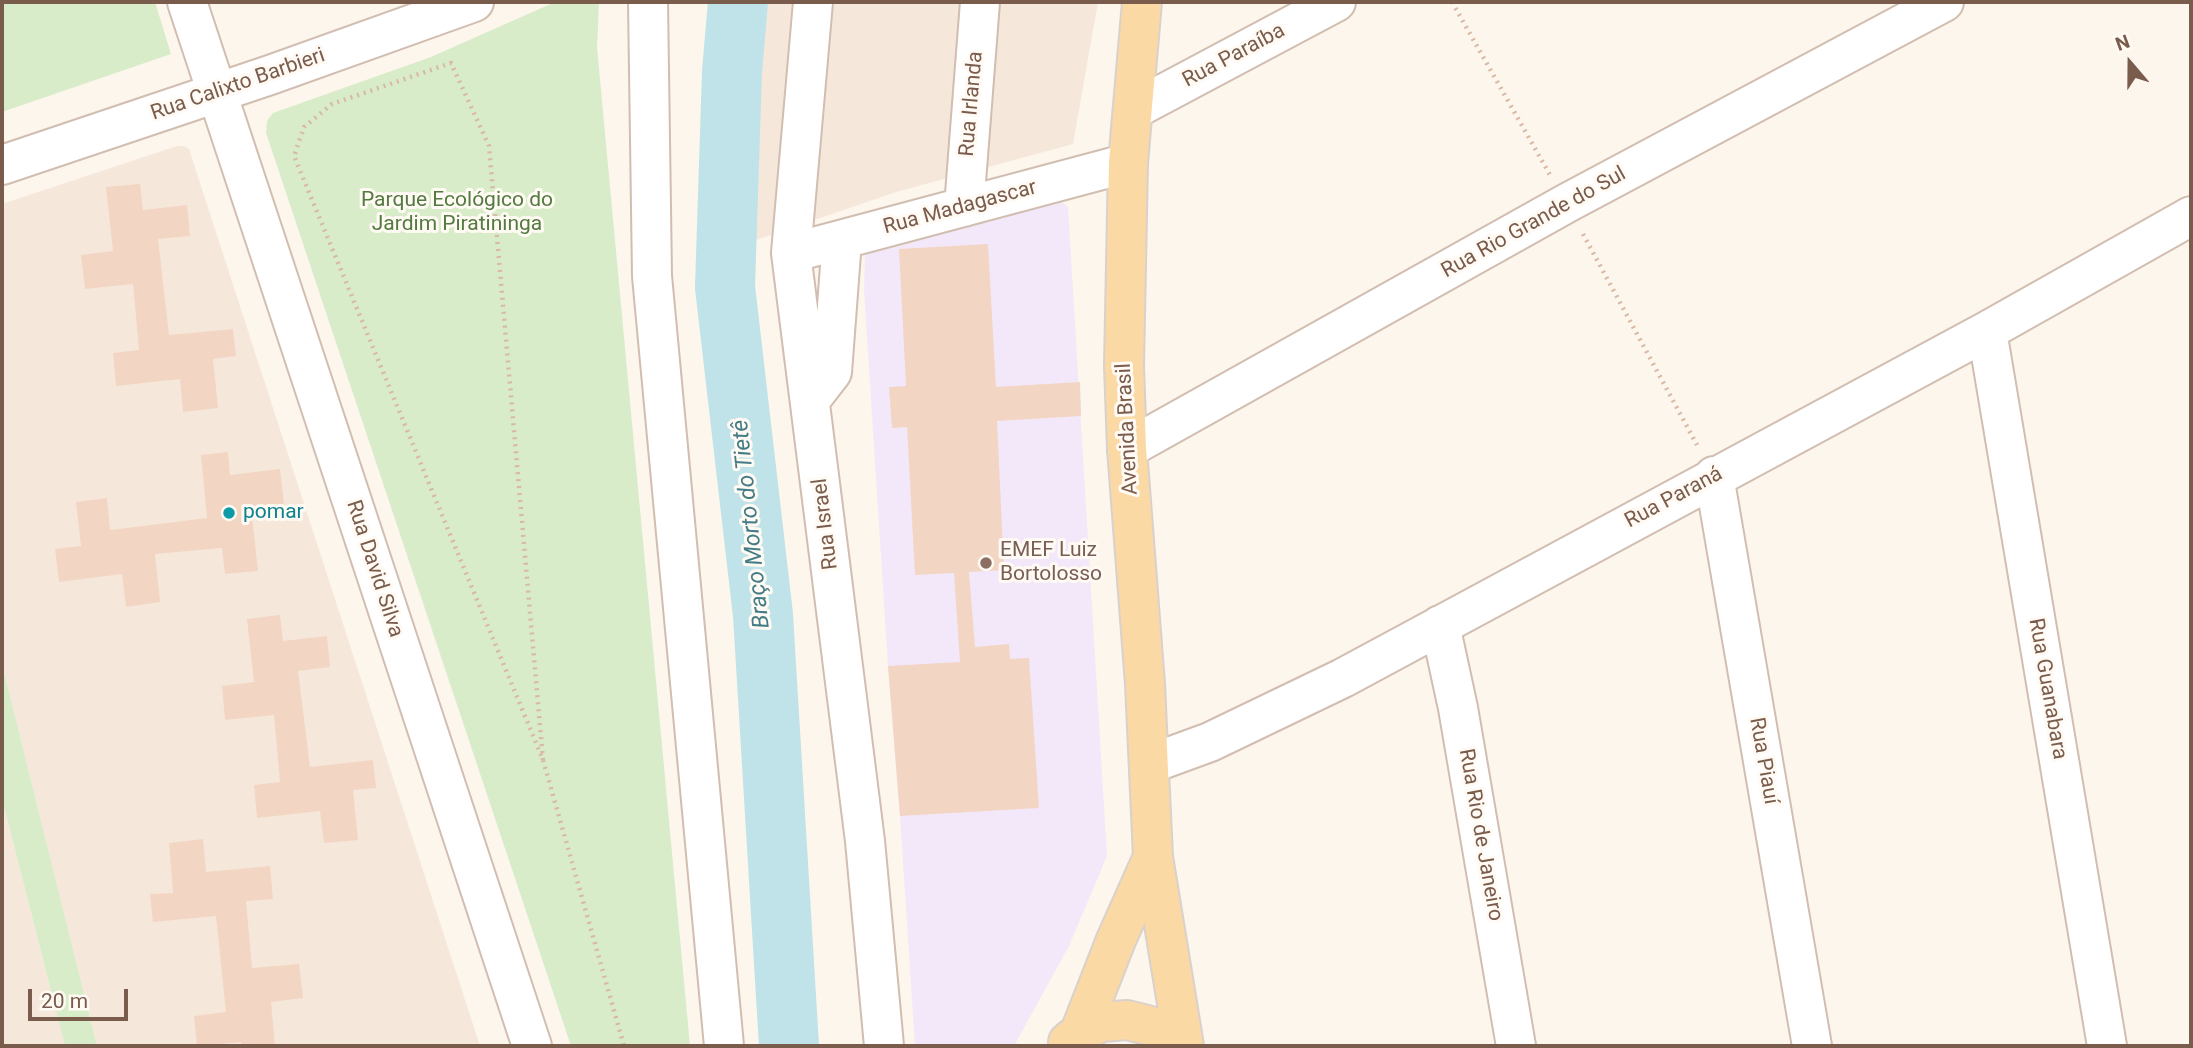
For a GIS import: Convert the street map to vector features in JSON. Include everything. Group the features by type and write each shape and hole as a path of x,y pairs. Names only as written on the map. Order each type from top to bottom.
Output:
{"main road":[{"name":"Avenida Brasil","path":"1142,2 1128,163 1124,354 1127,449 1150,764 1153,857 1184,1046"},
{"name":"Avenida Brasil","path":"1072,1039 1153,857"},
{"path":"1072,1039 1102,1022 1127,1020 1151,1026 1176,1046"}],"street":[{"name":"Rua David Silva","path":"187,2 532,1046"},
{"name":"Rua Calixto Barbieri","path":"2,165 474,2"},
{"path":"648,2 652,276 724,1046"},
{"name":"Rua Israel","path":"813,2 791,253 865,841 884,1046"},
{"name":"Rua Irlanda","path":"964,207 980,2"},
{"name":"Rua Paraíba","path":"1133,110 1336,2"},
{"name":"Rua Rio Grande do Sul","path":"1127,449 1567,203 1944,2"},
{"name":"Rua Madagascar","path":"791,253 1128,163"},
{"name":"Rua Paraná","path":"1150,764 1210,742 1343,678 1987,331 2191,216"},
{"path":"811,399 832,372 842,240"},
{"name":"Rua Guanabara","path":"1987,331 2107,1046"},
{"name":"Rua Piauí","path":"1714,477 1812,1046"},
{"name":"Rua Rio de Janeiro","path":"1440,625 1458,708 1516,1046"}],"path":[{"path":"1452,2 1567,203 1714,477"},
{"path":"543,760 489,146 451,63 332,104 304,127 294,156 543,760 624,1046"}],"shaded area":[{"path":"763,2 1098,2 1073,144 896,192 756,240 753,72"},
{"path":"177,146 189,149 480,1046 97,1046 2,665 2,204"},
{"name":"EMEF Luiz Bortolosso","path":"1056,198 1068,207 1107,856 1069,946 1014,1046 915,1046 864,290 865,255 868,249"},
{"path":"2,799 65,1046 2,1046"}],"green space":[{"path":"2,2 155,2 171,54 2,112"},
{"name":"Parque Ecológico do Jardim Piratininga","path":"555,2 599,2 597,47 690,1046 571,1046 266,133 267,121 273,113 431,57"},
{"path":"2,664 97,1046 65,1046 2,799"}],"building":[{"path":"140,184 143,210 187,205 190,236 158,239 169,335 233,329 236,356 213,359 218,408 183,412 180,379 116,386 113,353 139,350 133,284 85,289 81,255 113,251 106,187"},
{"path":"988,244 996,387 1080,382 1081,416 997,421 1004,570 969,572 975,647 1009,644 1010,659 1029,658 1039,808 900,816 888,666 960,662 954,573 915,575 907,427 892,428 889,387 906,386 899,249"},
{"path":"228,452 230,475 280,469 284,504 251,507 258,571 225,574 222,548 155,554 160,602 126,607 122,574 59,582 55,549 81,546 76,502 107,498 110,530 207,518 201,455"},
{"path":"280,615 283,641 327,636 330,667 298,671 310,767 373,760 376,788 353,790 358,840 324,843 320,811 257,818 254,785 280,782 274,715 225,720 222,686 254,682 247,619"},
{"path":"203,839 206,872 270,866 273,899 246,901 252,968 299,964 303,998 271,1002 275,1046 241,1046 241,1042 197,1046 194,1016 226,1012 216,916 153,922 150,894 173,893 169,843"}],"waterway":[{"name":"Braço Morto do Tietê","path":"738,2 732,72 725,287 763,615 789,1046"}],"place":[{"name":"pomar","path":"229,513"},
{"name":"EMEF Luiz Bortolosso","path":"986,563"}]}
